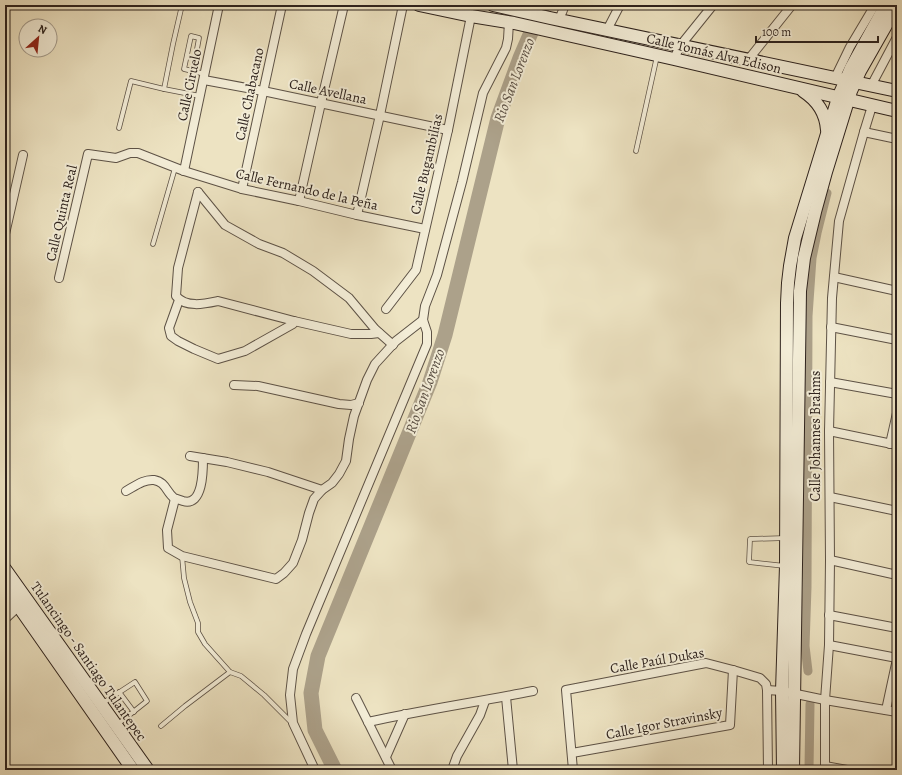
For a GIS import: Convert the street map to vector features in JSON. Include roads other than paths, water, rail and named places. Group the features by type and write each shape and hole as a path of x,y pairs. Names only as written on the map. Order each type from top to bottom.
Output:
{"main road":[{"name":"Calle Tomás Alva Edison","path":"419,5 471,16 512,22 897,111"},
{"name":"Calle Tomás Alva Edison","path":"493,5 518,9 554,19 897,91"},
{"path":"845,80 886,5"},
{"path":"845,80 860,71 897,6"},
{"name":"Calle Johannes Brahms","path":"788,692 800,291 804,258 843,99 845,80"},
{"path":"799,89 811,96 820,107 825,120 827,134"},
{"name":"Calle Johannes Brahms","path":"788,692 786,538 788,283 795,238 827,134 843,99"},
{"name":"Tulancingo - Santiago Tulantepec","path":"5,569 20,600 112,730 133,770"},
{"name":"Tulancingo - Santiago Tulantepec","path":"5,588 20,600"},
{"path":"783,770 788,692"},
{"path":"788,692 793,770"},
{"name":"Tulancingo - Santiago Tulantepec","path":"112,730 148,770"}],"street":[{"name":"Calle Ciruelo","path":"184,171 219,5"},
{"name":"Calle Chabacano","path":"242,189 282,5"},
{"path":"299,201 320,103 344,5"},
{"path":"357,215 403,5"},
{"path":"554,19 565,5"},
{"path":"607,30 620,5"},
{"path":"674,59 680,46 713,5"},
{"path":"748,60 792,5"},
{"path":"845,80 850,47 875,5"},
{"name":"Calle Bugambilias","path":"386,310 416,270 448,130 471,16"},
{"path":"315,770 293,723 290,695 293,669 306,634 426,344 427,332 423,320 425,306 437,275 462,182 483,93 506,48 512,22"},
{"path":"871,86 897,37"},
{"name":"Calle Avellana","path":"204,77 448,130"},
{"name":"Calle Johannes Brahms","path":"825,768 825,700 829,645 829,431 831,327 834,278 839,221 872,106"},
{"path":"864,132 897,140"},
{"name":"Calle Fernando de la Peña","path":"88,154 116,158 130,153 138,153 184,171 242,189 425,229"},
{"name":"Calle Quinta Real","path":"59,278 88,154"},
{"path":"5,234 23,155"},
{"path":"379,333 351,334 218,301 188,304 179,300 176,296 178,268 198,192 225,225 259,244 283,253 312,271 350,298 375,329 393,345"},
{"path":"834,278 897,291"},
{"path":"179,300 169,328 171,336 194,349 218,359 245,351 292,324 294,321"},
{"path":"176,499 167,530 168,548 182,556 276,579 293,563 302,540 314,499 322,490 332,483 346,461 354,416 367,380 375,364 396,341 423,320"},
{"path":"831,327 897,340"},
{"path":"830,382 897,394"},
{"path":"234,385 258,386 339,404 359,403"},
{"path":"829,431 894,444 897,413"},
{"path":"190,456 227,462 268,472 322,490"},
{"path":"126,491 146,480 156,480 164,485 170,494 176,499 191,502 196,498 200,488 203,472 203,458"},
{"path":"830,497 897,511"},
{"path":"830,560 897,575"},
{"path":"5,609 20,600"},
{"path":"5,619 20,600"},
{"path":"829,615 897,628"},
{"path":"829,645 897,659 886,710"},
{"name":"Calle Paúl Dukas","path":"572,753 566,690 706,662 760,678 766,684 767,690"},
{"name":"Calle Igor Stravinsky","path":"572,753 730,725 733,670"},
{"path":"768,770 767,690 788,692 897,712"},
{"path":"368,722 405,714 534,692"},
{"path":"506,697 513,770"},
{"path":"356,698 392,770"},
{"path":"452,770 457,756 480,715 485,701"},
{"path":"386,757 405,714"},
{"path":"572,753 573,770"},
{"path":"825,768 847,770"}],"lane":[{"path":"164,89 182,5"},
{"path":"193,72 199,38 191,36 184,70 204,77"},
{"path":"636,151 657,55"},
{"path":"119,128 131,80 164,89 200,96"},
{"path":"154,244 175,167"},
{"path":"786,538 750,539 750,562 786,566"},
{"path":"182,556 184,578 190,602 198,622 198,632 205,644 230,672 241,676 264,695 293,723"},
{"path":"161,726 230,672"},
{"path":"97,708 135,682 147,701 112,730"},
{"path":"119,692 134,712"}],"waterway":[{"name":"Rio San Lorenzo","path":"335,770 315,730 311,693 318,656 430,382 445,335 498,118 520,58 543,5"},
{"path":"808,671 805,646 807,587 808,316 812,258 827,193"},
{"path":"809,770 810,704"}]}
